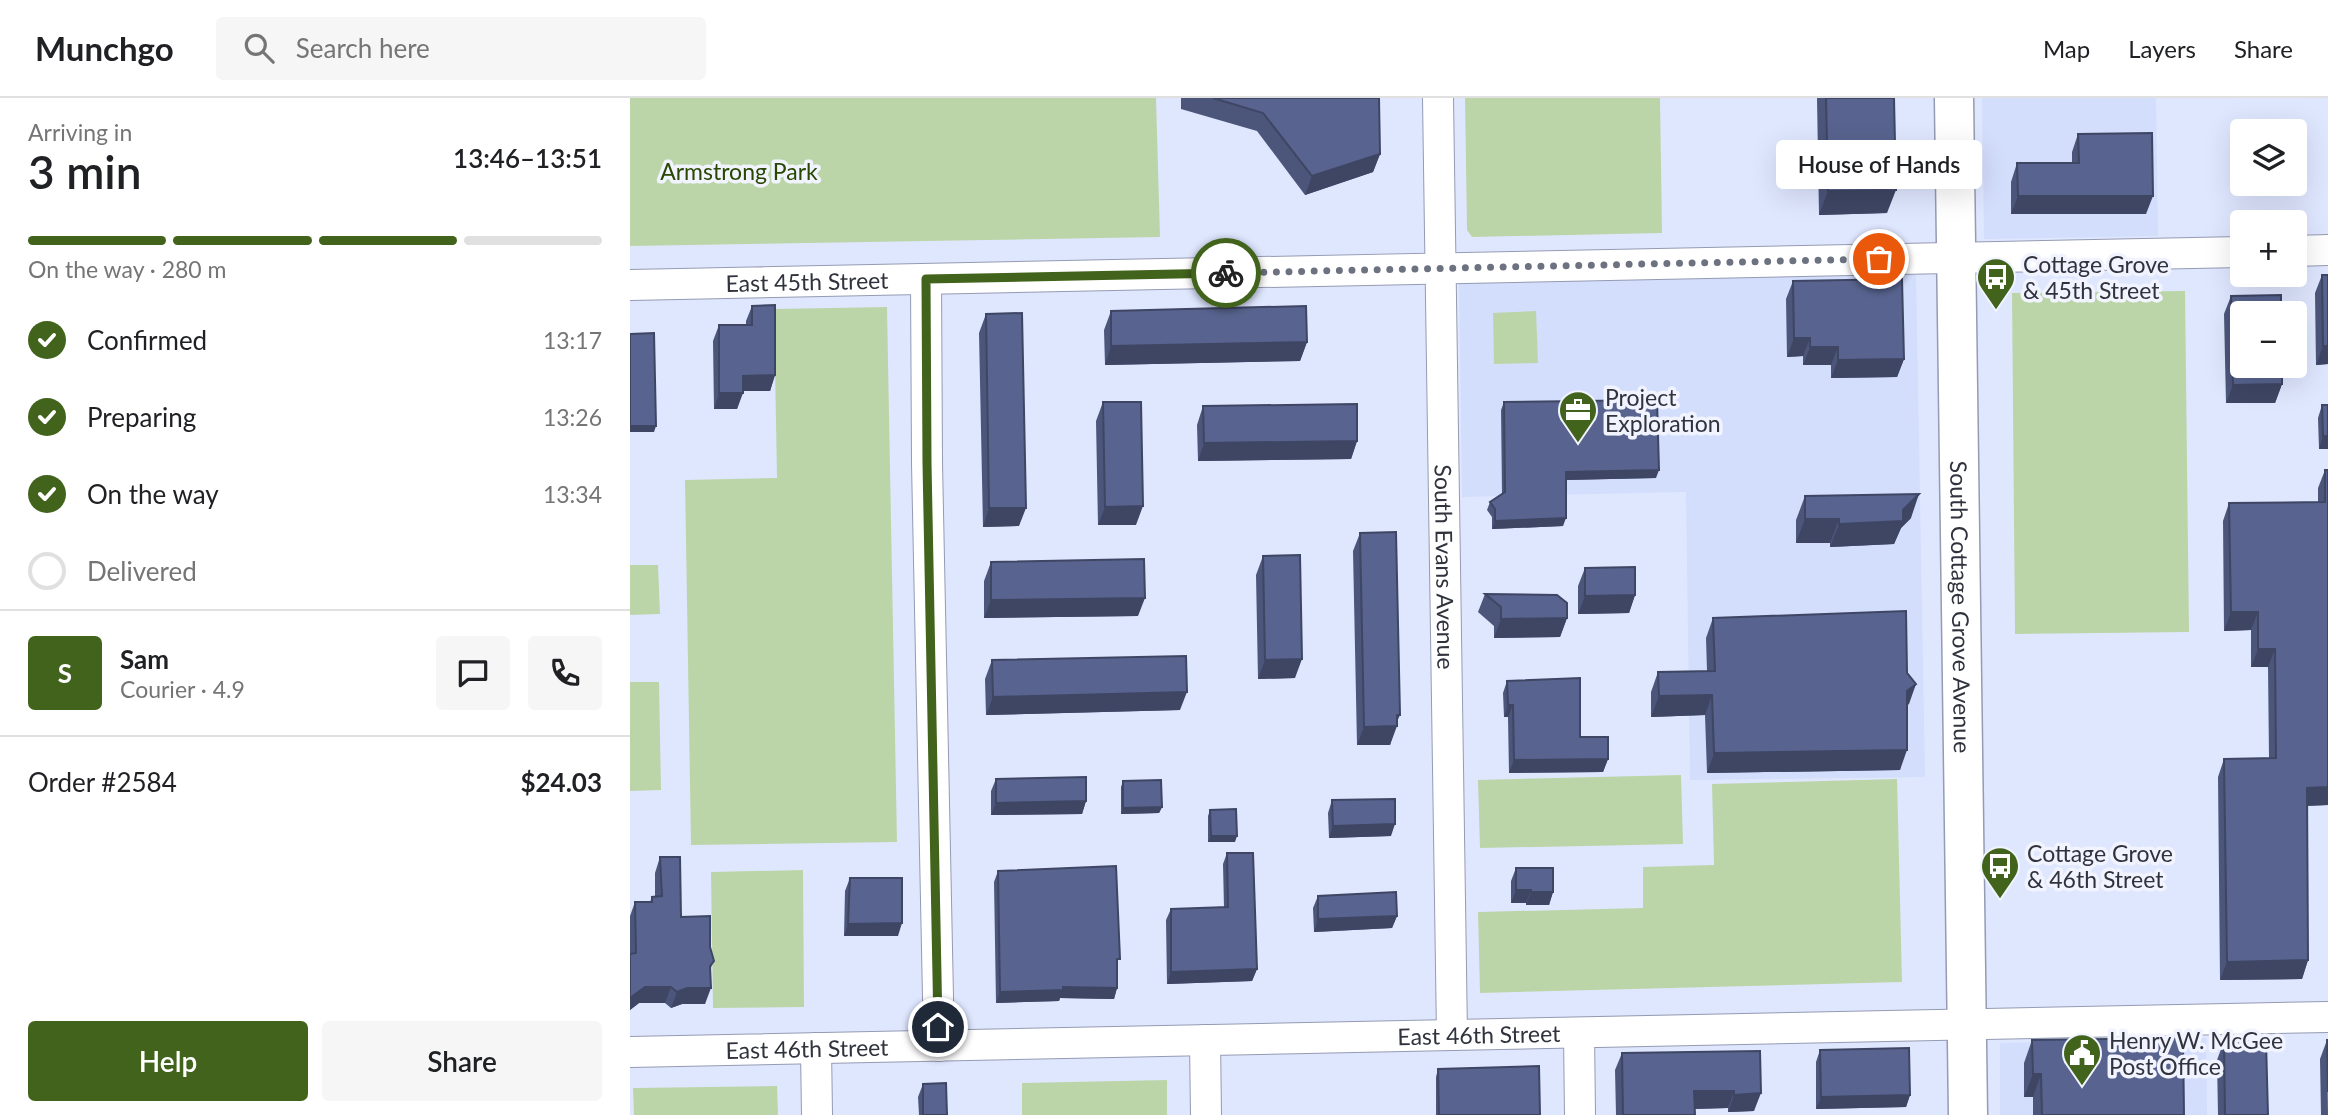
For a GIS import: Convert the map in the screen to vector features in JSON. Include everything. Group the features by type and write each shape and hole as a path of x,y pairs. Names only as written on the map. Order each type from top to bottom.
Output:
{"main road":[{"name":"South Cottage Grove Avenue","path":"1954,98 1968,1115"}],"street":[{"name":"South Evans Avenue","path":"1438,98 1452,1035"},
{"path":"2307,251 2328,250"},
{"name":"East 45th Street","path":"630,285 2230,252"},
{"path":"926,279 927,463 939,1046"},
{"name":"East 46th Street","path":"630,1052 2328,1017"},
{"path":"1578,1033 1580,1115"},
{"path":"1205,1040 1206,1115"},
{"path":"816,1048 817,1115"}],"shaded area":[{"path":"1982,98 2156,98 2158,236 1984,239"},
{"path":"1916,273 1925,777 1690,780 1686,492 1462,497 1459,283"},
{"path":"2206,1038 2207,1115 2000,1115 2000,1043"}],"green space":[{"name":"Armstrong Park","path":"630,98 1156,98 1160,237 630,246"},
{"path":"1465,98 1660,98 1662,233 1472,237 1467,230"},
{"path":"2185,291 2189,632 2015,634 2012,293"},
{"path":"887,307 897,842 691,845 685,480 777,478 774,309"},
{"path":"1536,311 1538,363 1494,364 1493,313"},
{"path":"630,565 658,565 660,614 630,615"},
{"path":"630,682 659,682 661,790 630,791"},
{"path":"1681,775 1683,844 1480,848 1478,780"},
{"path":"1897,779 1902,982 1480,993 1478,912 1643,908 1643,867 1714,865 1712,784"},
{"path":"803,870 804,1007 713,1008 711,872"},
{"path":"1167,1080 1167,1115 1022,1115 1022,1083"},
{"path":"777,1086 778,1115 634,1115 633,1088"}],"building":[{"path":"1213,98 1379,98 1380,154 1312,176 1263,113"},
{"path":"1826,98 1894,98 1896,190 1828,191"},
{"path":"2152,133 2153,196 2018,196 2017,163 2079,163 2078,134"},
{"path":"2322,275 2328,275 2328,346 2323,346"},
{"path":"1902,279 1904,359 1838,360 1838,347 1810,347 1810,338 1794,338 1793,281"},
{"path":"2281,295 2281,301 2231,301 2231,296"},
{"path":"775,305 775,375 743,376 743,393 719,393 719,325 752,325 752,306"},
{"path":"1306,306 1307,342 1111,346 1111,311"},
{"path":"1022,313 1026,508 989,508 986,314"},
{"path":"654,333 656,426 630,426 630,334"},
{"path":"2233,378 2282,378 2282,384 2233,385"},
{"name":"Project Exploration","path":"1657,400 1659,470 1566,472 1566,518 1495,521 1495,509 1490,502 1505,492 1504,402"},
{"path":"1103,402 1141,402 1143,506 1105,507"},
{"path":"1357,404 1357,441 1204,443 1203,406"},
{"path":"2322,405 2328,405 2328,436 2323,436"},
{"path":"2325,470 2328,470 2328,787 2307,788 2308,960 2227,962 2224,759 2276,758 2275,649 2258,649 2258,612 2231,612 2229,503 2325,502"},
{"path":"1919,494 1903,510 1903,521 1839,524 1839,519 1805,519 1805,496"},
{"path":"1396,532 1400,715 1397,715 1397,726 1364,727 1360,533"},
{"path":"1300,555 1302,659 1265,660 1263,556"},
{"path":"1144,559 1145,598 991,600 991,562"},
{"path":"1635,567 1635,595 1585,596 1585,568"},
{"path":"1485,594 1557,595 1567,603 1567,618 1501,619 1501,607"},
{"path":"1906,611 1907,673 1916,684 1907,691 1907,750 1714,753 1712,695 1659,696 1658,672 1715,671 1713,618"},
{"path":"1186,656 1187,692 993,697 992,660"},
{"path":"1580,678 1580,737 1608,737 1608,759 1514,760 1513,705 1508,705 1507,681"},
{"path":"1086,777 1086,801 996,803 996,779"},
{"path":"1161,780 1162,807 1123,808 1123,781"},
{"path":"1395,799 1395,824 1333,826 1332,800"},
{"path":"1236,809 1237,836 1211,836 1210,810"},
{"path":"1227,853 1253,853 1257,969 1171,972 1171,909 1228,907"},
{"path":"660,857 680,857 681,917 710,916 710,947 714,961 710,966 711,988 687,988 677,992 671,987 645,987 630,998 630,954 636,953 635,902 652,902 652,897 662,896"},
{"path":"1116,866 1120,959 1117,959 1117,988 1063,987 1063,990 1000,992 998,871"},
{"path":"1516,868 1553,868 1553,892 1516,890"},
{"path":"850,878 902,878 902,923 848,924"},
{"path":"1396,892 1397,916 1318,919 1318,896"},
{"path":"2183,1038 2184,1115 2042,1115 2041,1074 2033,1074 2032,1040"},
{"path":"2224,1041 2266,1041 2268,1115 2225,1115"},
{"path":"1909,1048 1910,1095 1821,1097 1820,1050"},
{"path":"1760,1051 1761,1093 1734,1095 1734,1091 1694,1091 1695,1115 1623,1115 1622,1053"},
{"path":"1539,1066 1540,1115 1439,1115 1438,1069"},
{"path":"946,1083 947,1115 923,1115 923,1084"}],"way so far":[{"path":"1226,273 1879,259"}],"place":[{"name":"House of Hands","path":"1879,259"},
{"name":"Cottage Grove & 45th Street","path":"1996,311"},
{"name":"Project Exploration","path":"1578,444"},
{"name":"Cottage Grove & 46th Street","path":"2000,900"},
{"name":"Henry W. McGee Post Office","path":"2082,1087"}],"route":[{"path":"938,1027 926,279 1226,273"}]}
